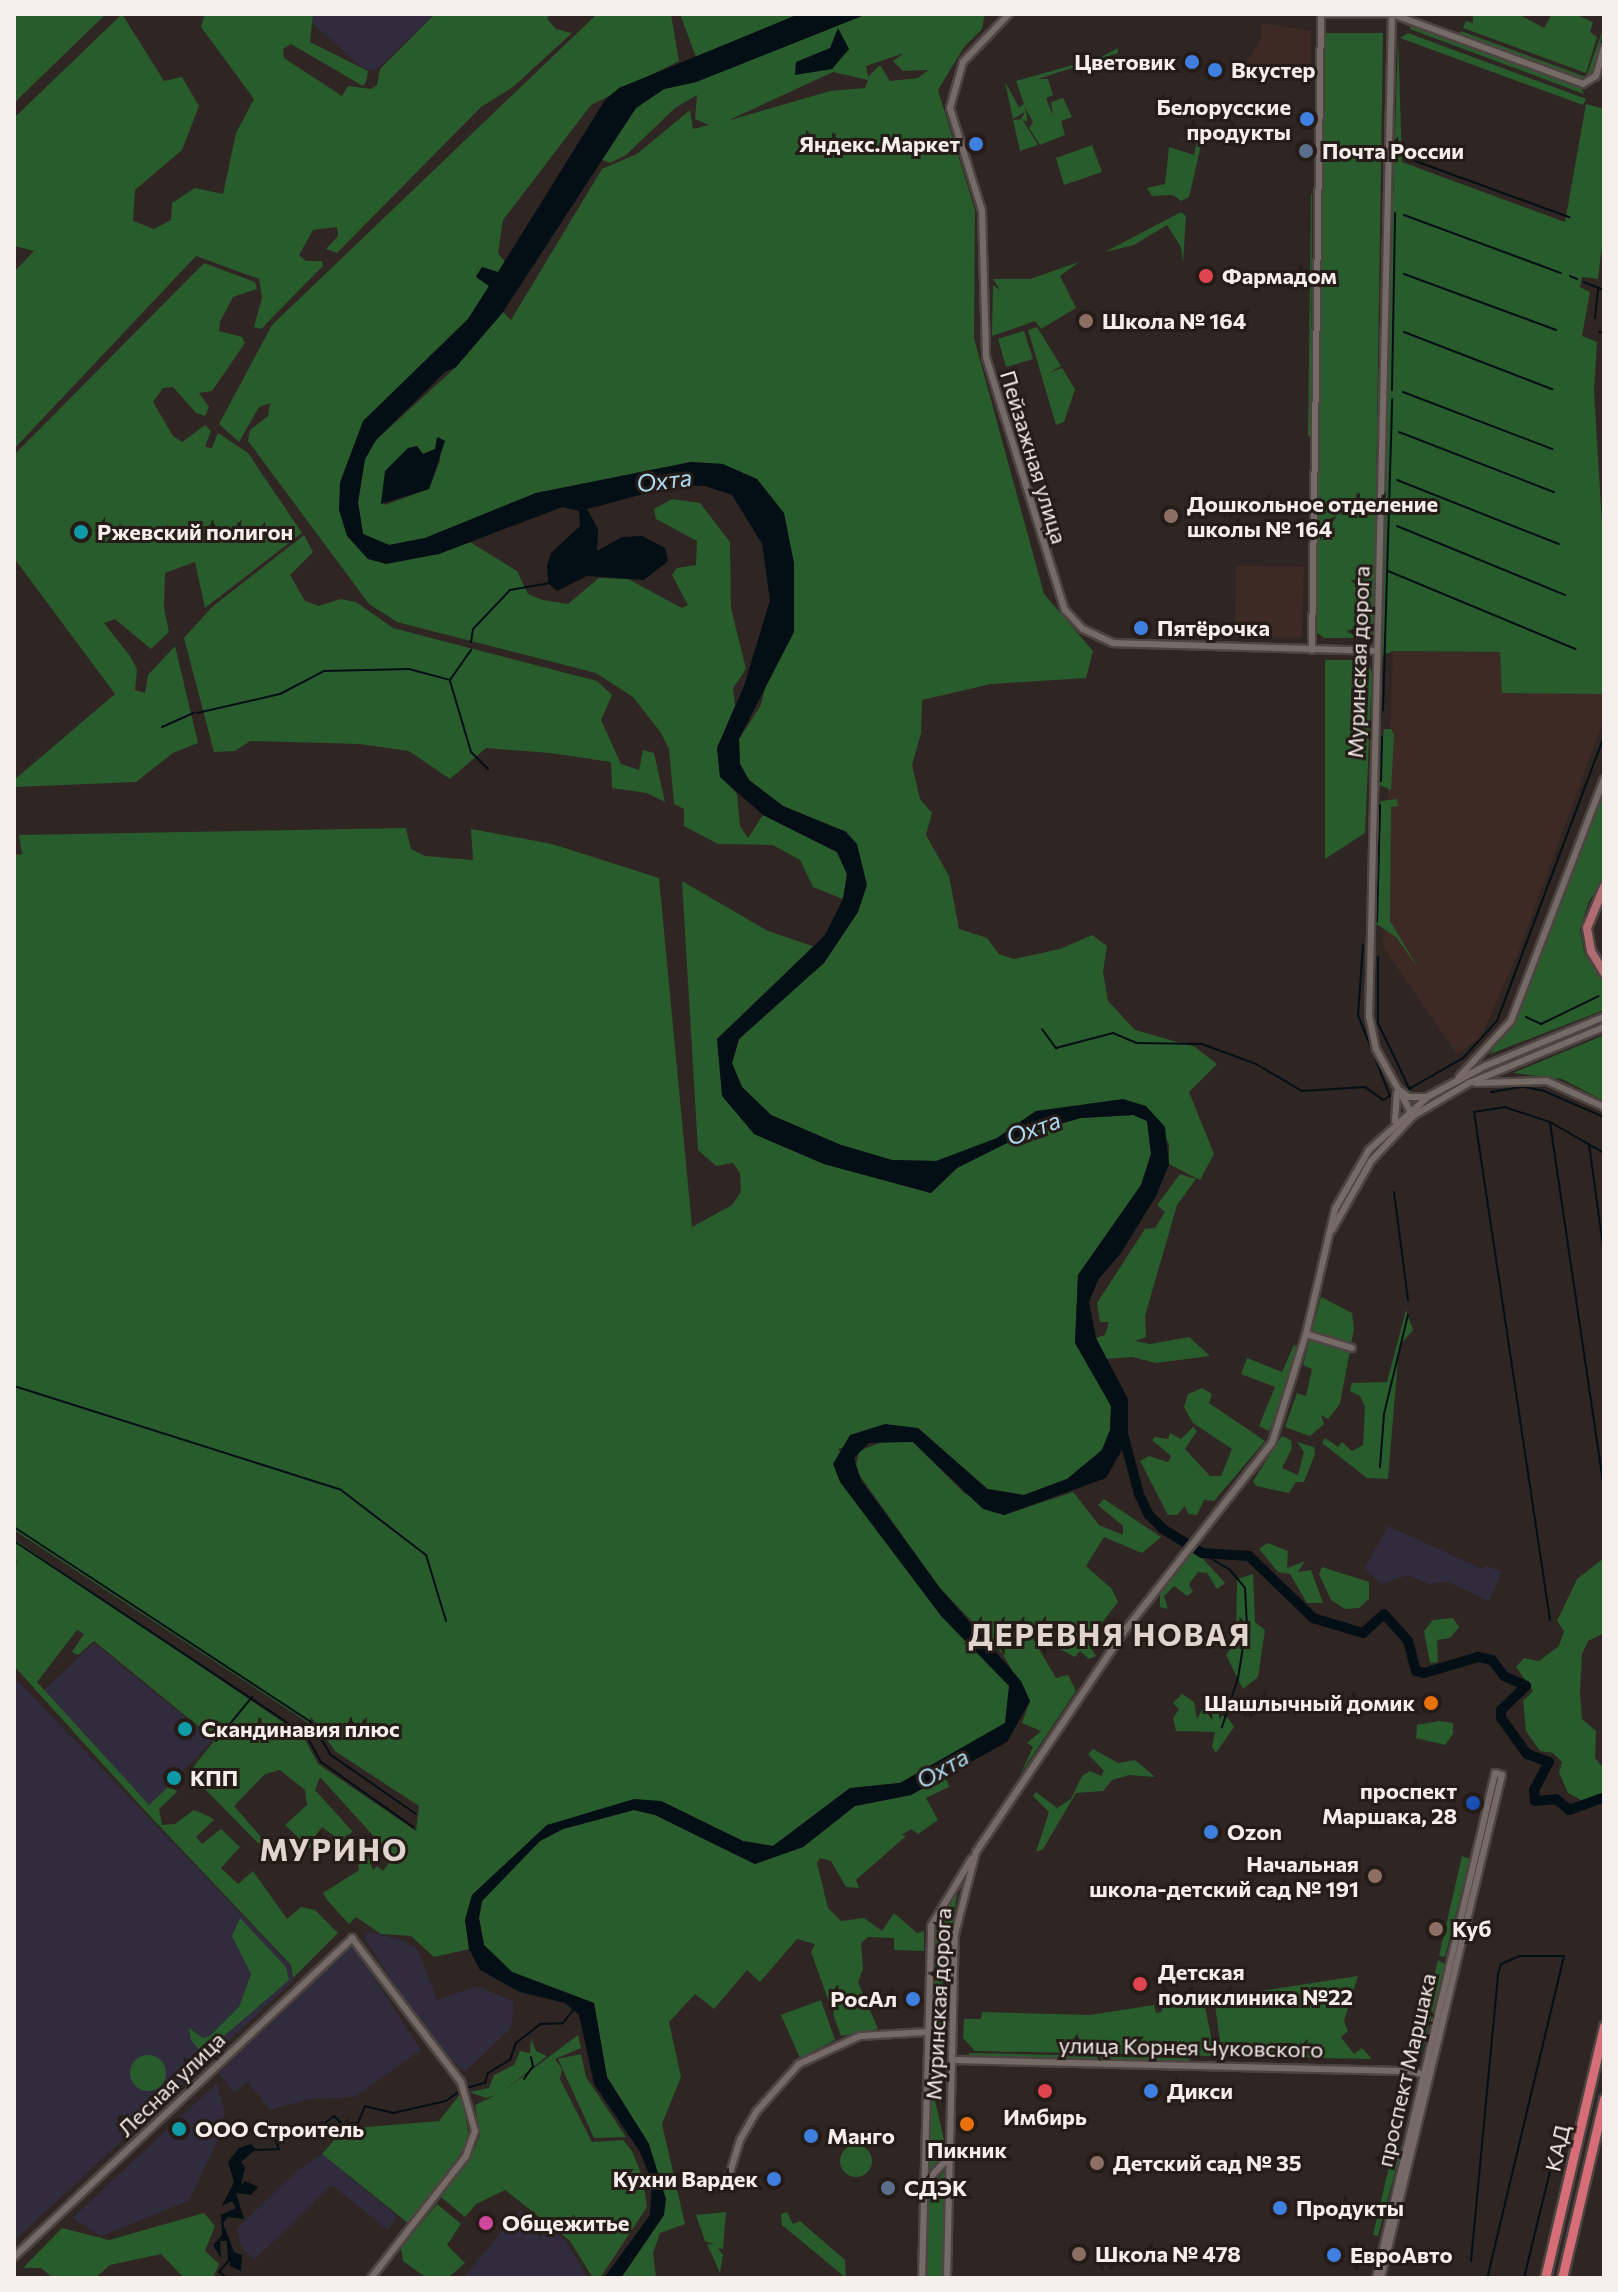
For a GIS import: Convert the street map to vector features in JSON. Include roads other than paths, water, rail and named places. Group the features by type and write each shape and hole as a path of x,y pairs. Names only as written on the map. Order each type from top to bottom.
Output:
{"highway":[{"name":"КАД","path":"1545,2278 1604,2026"},
{"name":"КАД","path":"1562,2278 1604,2099"}],"main road":[{"path":"1604,887 1592,907 1587,936 1604,973"}],"street":[{"name":"Пейзажная улица","path":"1009,14 963,62 950,108 982,211 983,348 1060,600 1083,629 1113,643 1377,651"},
{"path":"1312,650 1322,14 1392,14 1583,84 1596,76 1604,48"},
{"name":"Муринская дорога","path":"1392,14 1369,1016 1376,1049 1411,1113"},
{"path":"1455,1082 1511,1021 1604,779"},
{"path":"1329,1238 1365,1169 1429,1096 1604,1017"},
{"path":"1352,1348 1306,1334 1335,1209 1353,1172 1395,1121 1469,1083 1604,1027"},
{"path":"1469,1083 1547,1081 1604,1107"},
{"path":"1396,1087 1409,1097 1429,1096"},
{"path":"1395,1121 1396,1087"},
{"name":"Муринская дорога","path":"947,2278 956,1923 976,1852 1126,1629 1272,1443 1306,1334"},
{"name":"проспект Маршака","path":"1378,2278 1425,2075 1495,1773 1502,1775 1425,2075"},
{"path":"922,2278 932,1921 976,1852"},
{"name":"Лесная улица","path":"14,2257 352,1938 461,2082 474,2119 471,2148 371,2278"},
{"path":"728,2179 756,2112 799,2064 860,2036 928,2032"},
{"name":"улица Корнея Чуковского","path":"952,2060 1425,2075"},
{"path":"925,2184 950,2156"}],"water":[{"name":"Охта","path":"799,14 867,14 696,82 664,89 636,108 503,312 456,367 445,372 376,440 365,459 358,502 363,534 389,545 425,538 536,493 691,462 723,464 757,479 784,513 794,563 794,632 739,739 740,764 749,780 783,806 846,832 857,844 867,885 858,912 824,963 739,1039 732,1063 742,1087 771,1115 841,1145 892,1160 936,1161 997,1138 1036,1111 1123,1099 1146,1106 1165,1127 1169,1164 1156,1196 1121,1253 1098,1280 1089,1302 1096,1338 1128,1399 1128,1439 1106,1478 1004,1515 983,1509 913,1442 869,1443 854,1458 861,1480 940,1588 1021,1681 1030,1701 1007,1742 911,1795 855,1806 803,1847 755,1864 655,1815 634,1810 563,1829 540,1841 482,1901 479,1918 484,1945 512,1972 594,2003 607,2077 649,2144 666,2199 664,2215 621,2278 604,2278 650,2215 652,2182 640,2152 594,2084 579,2015 565,2003 520,1992 480,1970 469,1949 465,1920 472,1895 547,1825 634,1799 661,1801 743,1841 773,1846 850,1788 900,1783 1005,1723 1009,1686 941,1616 840,1482 833,1464 850,1435 885,1424 918,1428 987,1489 1024,1495 1067,1479 1102,1450 1110,1430 1111,1406 1075,1343 1078,1275 1141,1185 1151,1154 1147,1121 1133,1115 1081,1118 1027,1133 957,1168 931,1193 824,1164 754,1134 722,1096 717,1039 825,935 843,899 847,874 837,852 763,815 720,777 717,748 744,686 770,600 762,544 732,495 705,486 678,485 587,509 598,529 597,551 622,537 642,536 665,548 668,561 644,580 587,576 557,591 548,583 547,566 551,553 580,526 579,511 562,507 439,554 386,564 368,559 347,536 339,510 340,483 363,421 468,319 489,286 476,277 482,267 498,272 605,100 619,88"},
{"path":"838,28 849,49 832,69 795,75 796,62 830,48"},
{"path":"437,437 445,441 429,489 381,504 385,471 408,448 417,446 423,454 435,449"},
{"path":"251,2144 256,2149 241,2162 245,2168 241,2185 245,2181 258,2187 251,2195 236,2193 244,2219 228,2217 223,2223 234,2252 242,2255 241,2271 230,2266 227,2241 220,2241 221,2258 213,2245 222,2235 221,2215 236,2208 232,2201 222,2206 234,2182 228,2162 239,2148"}],"waterway":[{"path":"1404,157 1569,217"},
{"path":"1392,390 1395,213"},
{"path":"1404,215 1561,273"},
{"path":"1404,274 1556,330"},
{"path":"1570,276 1577,279"},
{"path":"1584,282 1604,290"},
{"path":"1595,318 1598,288"},
{"path":"1404,332 1552,389"},
{"path":"1599,332 1604,333"},
{"path":"1604,356 1604,488"},
{"path":"1403,392 1552,449"},
{"path":"1383,710 1392,399"},
{"path":"1399,432 1554,492"},
{"path":"1397,480 1559,544"},
{"path":"1397,526 1565,595"},
{"path":"1388,571 1575,649"},
{"path":"471,642 473,629 510,590 548,583"},
{"path":"197,713 280,694 324,671 409,669 450,680 471,650"},
{"path":"450,681 471,752 488,769"},
{"path":"162,727 194,713"},
{"path":"1409,1089 1463,1058 1497,1021 1604,736"},
{"path":"1381,781 1382,737"},
{"path":"1377,922 1380,805"},
{"path":"1042,1029 1056,1048 1113,1033 1136,1043 1202,1044 1256,1064 1302,1091 1365,1087 1383,1100 1390,1096 1358,1015 1363,945"},
{"path":"1378,957 1378,1023 1410,1090"},
{"path":"1526,1017 1541,1024 1599,996"},
{"path":"1491,1092 1524,1087 1544,1091 1604,1117"},
{"path":"1550,1620 1474,1112 1504,1107 1550,1122 1604,1153"},
{"path":"1550,1123 1604,1490"},
{"path":"1589,1144 1604,1253"},
{"path":"1394,1192 1408,1300"},
{"path":"1380,1467 1384,1414 1408,1315"},
{"path":"14,1386 341,1490 426,1555 446,1621"},
{"path":"1123,1434 1139,1494 1149,1515 1163,1529 1202,1553 1249,1556 1313,1618 1363,1633 1384,1614 1408,1641 1416,1671 1424,1673 1478,1657 1492,1660 1504,1676 1526,1686 1501,1710 1501,1718 1527,1754 1549,1762 1534,1790 1535,1801 1556,1799 1569,1810 1604,1797"},
{"path":"14,1527 311,1722 331,1755 416,1814"},
{"path":"14,1541 306,1735 321,1762 413,1827"},
{"path":"1202,1553 1230,1570 1245,1588 1247,1622 1238,1678 1222,1727"},
{"path":"216,1741 252,1697"},
{"path":"1471,2261 1501,1964 1520,1956 1564,1956 1487,2278"},
{"path":"466,2088 485,2083 488,2073 510,2060 516,2043 540,2024 563,2023 573,2010"},
{"path":"524,2079 533,2066 531,2057"},
{"path":"255,2150 279,2149 274,2136 280,2129 325,2123 334,2116 342,2124 358,2123 365,2106 393,2113 446,2101 460,2091"},
{"path":"1524,2278 1550,2171"},
{"path":"228,2244 229,2260 219,2272 228,2278"}],"place":[{"name":"Цветовик","path":"1192,62"},
{"name":"Вкустер","path":"1215,70"},
{"name":"Белорусские продукты","path":"1307,119"},
{"name":"Яндекс.Маркет","path":"976,144"},
{"name":"Почта России","path":"1306,151"},
{"name":"Фармадом","path":"1206,276"},
{"name":"Школа № 164","path":"1086,321"},
{"name":"Дошкольное отделение школы № 164","path":"1171,516"},
{"name":"Ржевский полигон","path":"81,532"},
{"name":"Пятёрочка","path":"1141,628"},
{"name":"Шашлычный домик","path":"1431,1703"},
{"name":"Скандинавия плюс","path":"185,1729"},
{"name":"КПП","path":"174,1778"},
{"name":"проспект Маршака, 28","path":"1473,1803"},
{"name":"Ozon","path":"1211,1832"},
{"name":"Начальная школа-детский сад № 191","path":"1375,1876"},
{"name":"Куб","path":"1436,1929"},
{"name":"Детская поликлиника №22","path":"1140,1984"},
{"name":"РосАл","path":"913,1999"},
{"name":"Имбирь","path":"1045,2091"},
{"name":"Дикси","path":"1151,2091"},
{"name":"Пикник","path":"967,2124"},
{"name":"ООО Строитель","path":"179,2129"},
{"name":"Манго","path":"811,2136"},
{"name":"Детский сад № 35","path":"1097,2163"},
{"name":"Кухни Вардек","path":"774,2179"},
{"name":"СДЭК","path":"888,2188"},
{"name":"Продукты","path":"1280,2208"},
{"name":"Общежитье","path":"486,2223"},
{"name":"Школа № 478","path":"1079,2254"},
{"name":"ЕвроАвто","path":"1334,2255"}],"district":[{"name":"ДЕРЕВНЯ НОВАЯ","path":"1110,1634"},
{"name":"МУРИНО","path":"334,1849"}]}
